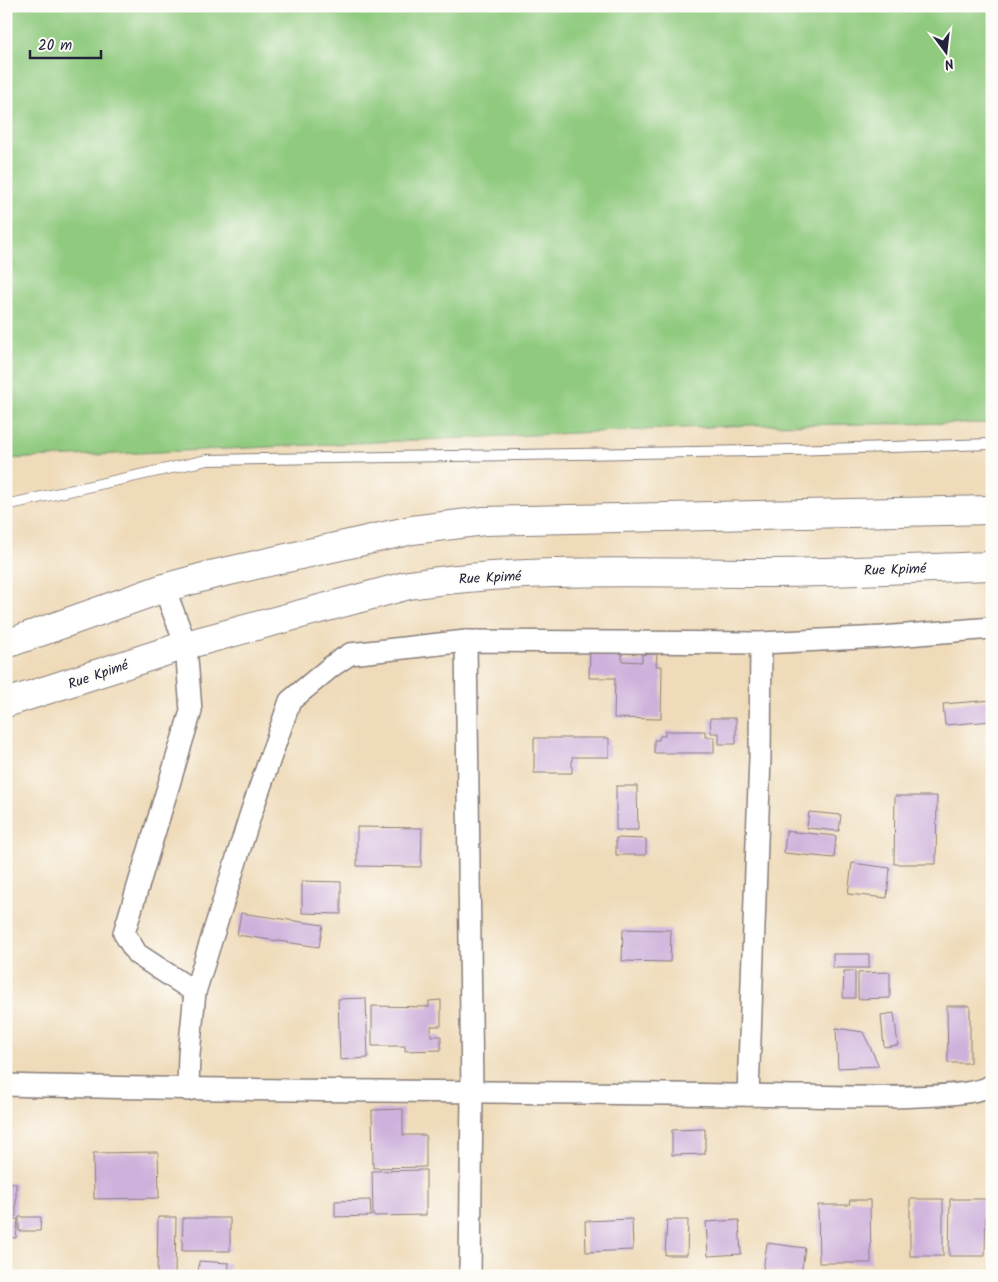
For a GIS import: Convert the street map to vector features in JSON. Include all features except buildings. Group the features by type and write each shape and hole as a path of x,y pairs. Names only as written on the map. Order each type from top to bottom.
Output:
{"main road":[{"path":"6,644 164,588 339,545 412,530 484,521 992,510"},
{"name":"Rue Kpimé","path":"6,703 186,645 409,584 440,580 602,571 770,573 992,566"}],"street":[{"path":"164,588 186,645 191,711 124,932 137,954 195,992"},
{"path":"188,1090 188,1054 195,992 251,813 290,701 332,666 350,654 372,650 466,641 761,643 882,637 992,628"},
{"path":"466,641 472,1091 470,1276"},
{"path":"748,1095 760,757 761,643"},
{"path":"6,1085 188,1090 955,1095 985,1090 992,1085"}],"lane":[{"path":"6,505 207,460 753,451 992,444"}],"green space":[{"path":"6,6 992,6 992,423 750,425 6,459"}]}
